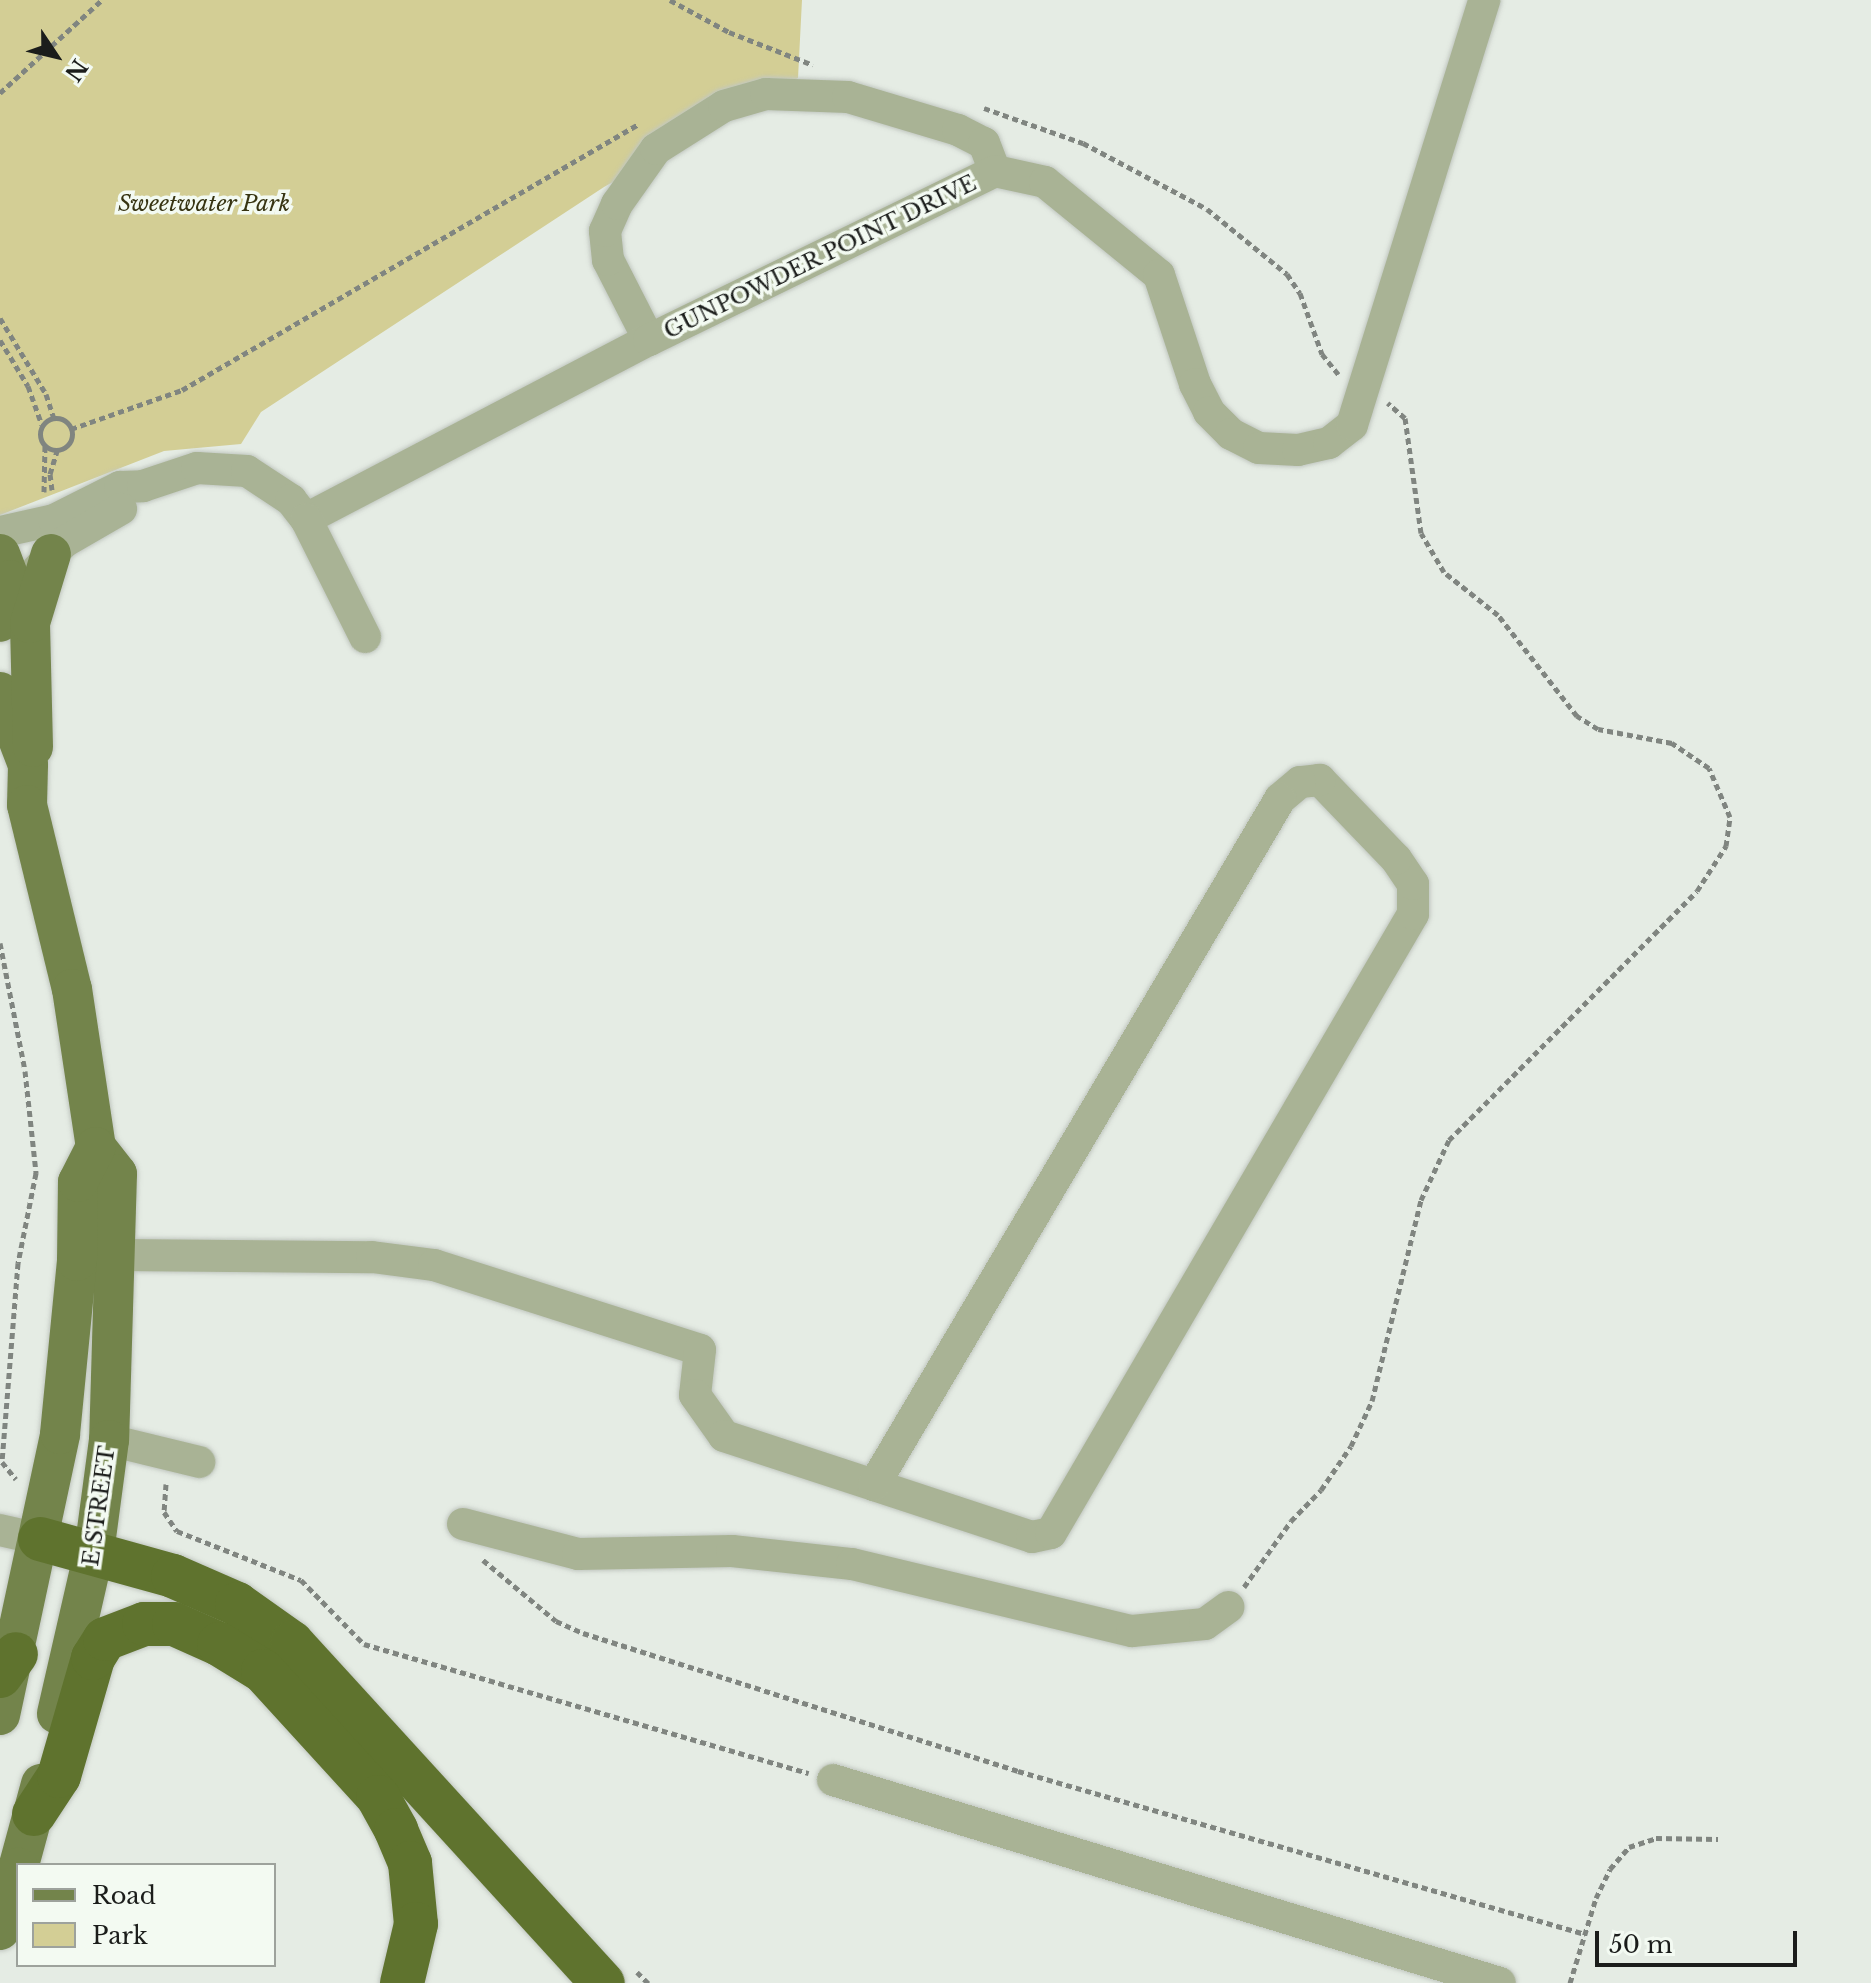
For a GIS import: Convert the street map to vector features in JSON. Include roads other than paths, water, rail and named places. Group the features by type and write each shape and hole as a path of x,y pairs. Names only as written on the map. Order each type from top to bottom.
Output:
{"highway":[{"path":"20,1534 173,1576 237,1604 292,1643 603,1983"},
{"path":"34,1814 59,1776 93,1658 105,1639 144,1624 174,1624 219,1644 263,1671 378,1797 396,1830 410,1863 416,1924 402,1983"}],"main road":[{"path":"0,554 10,580 4,612"},
{"path":"50,893 61,850 33,747 29,679 30,623 51,554"},
{"name":"E STREET","path":"0,692 28,765 13,792 50,893 72,989 96,1147 117,1174 119,1255 109,1440 94,1552 34,1814 19,1863"},
{"path":"0,1715 8,1665 20,1534 60,1434 71,1337 78,1182 96,1147"},
{"name":"E STREET","path":"0,1930 16,1873"}],"street":[{"name":"GUNPOWDER POINT DRIVE","path":"306,519 649,340 995,171 1045,182 1159,275 1195,384 1209,412 1231,434 1259,448 1298,450 1329,443 1352,425 1484,0"},
{"path":"649,340 608,260 605,231 617,204 656,149 724,106 766,94 848,97 984,143 995,171"},
{"path":"0,532 54,520 120,487 143,486 197,468 247,471 291,500 306,519 365,637"},
{"path":"4,612 51,554 124,507 143,486"},
{"path":"119,1255 372,1257 434,1265 700,1350 695,1395 724,1436 1032,1537 1051,1533 1065,1516 1413,914 1413,884 1396,859 1320,780 1300,782 1280,799 874,1485"},
{"path":"109,1440 199,1462"},
{"path":"463,1524 578,1554 732,1551 852,1564 1132,1631 1205,1624 1228,1607"},
{"path":"833,1780 1500,1983"}],"park label":[{"name":"Sweetwater Park","path":"204,204"}]}
